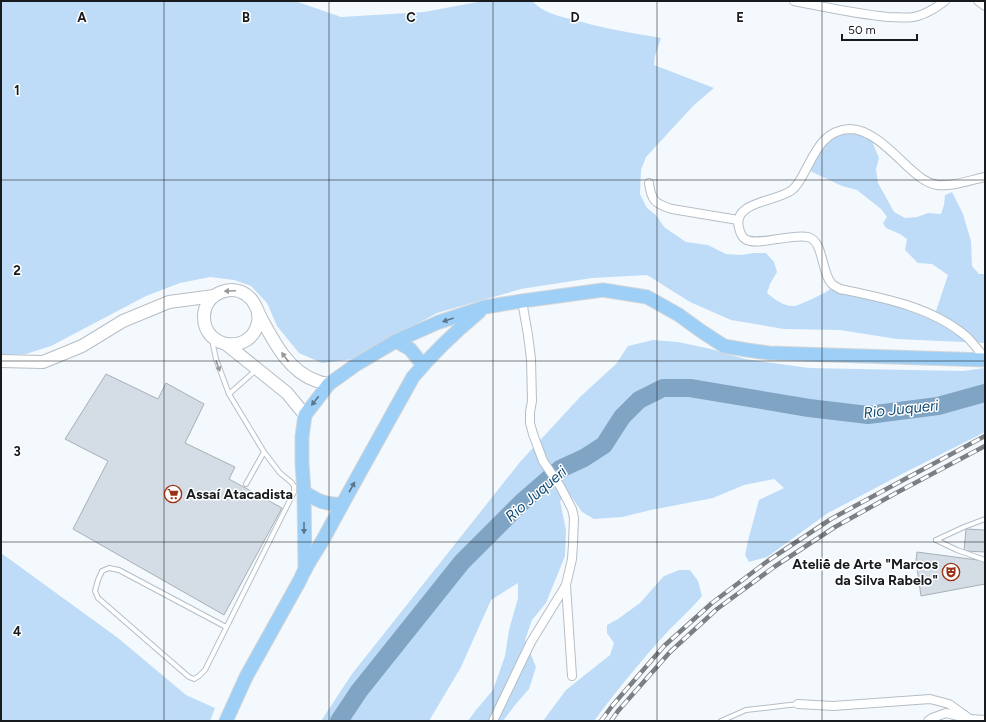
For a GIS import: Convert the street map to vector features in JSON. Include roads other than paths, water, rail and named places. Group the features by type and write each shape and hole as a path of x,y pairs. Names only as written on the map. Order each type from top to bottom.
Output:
{"main road":[{"path":"1,361 43,362 82,346 124,321 169,302 214,296 231,290 249,296 255,304 280,350 290,364 304,375 316,381 329,384"},
{"path":"304,570 302,436 304,416 329,384 357,364 396,341 439,322 485,307 603,290 647,297 679,315 701,332 724,346 769,352 985,359"},
{"path":"214,296 208,303 204,312 206,329 211,336 226,344 256,370 268,377 287,393 304,416"},
{"path":"226,721 246,677 300,580 304,570 318,549 413,377 455,332 485,307"},
{"path":"226,344 243,342 250,337 256,330 258,312"},
{"path":"396,341 410,348 423,365"},
{"path":"304,492 325,504 342,504"}],"street":[{"path":"794,1 848,12 903,18 918,16 928,12 945,1"},
{"path":"978,1 985,6"},
{"path":"985,177 952,184 937,185 926,181 917,175 874,137 862,131 850,129 840,130 827,137 821,144 800,182 792,190 786,194 748,207 740,214 738,220 741,235 745,239 752,241 805,237 810,238 815,242 821,255 826,274 830,282 835,286 840,289 907,305 941,319 967,338 985,359"},
{"path":"649,183 650,193 657,203 662,206 738,220"},
{"path":"522,301 532,359 532,401 530,423 543,461 560,486 572,509 574,518 573,551 566,585 572,676"},
{"path":"493,721 531,642 566,585"},
{"path":"798,704 833,706 930,700 949,704 970,719"},
{"path":"928,721 946,713 970,719 985,720"}],"lane":[{"path":"211,336 216,359 228,394 264,452 280,473 294,486 294,492 205,670 194,679 98,598 95,591 102,571 109,568 119,570 226,627"},
{"path":"228,394 256,370"},
{"path":"246,484 264,452"},
{"path":"985,519 936,540 957,550 985,560"},
{"path":"721,721 746,710 798,704"}],"waterway":[{"name":"Rio Juqueri","path":"339,721 359,691 462,562 522,502 560,469 584,458 604,445 622,417 639,400 663,388 690,388 809,408 868,415 938,406 985,393"}],"railway":[{"path":"601,721 612,706 664,646 712,603 769,560 831,519 985,436"},
{"path":"611,721 670,652 717,609 774,567 835,527 985,446"}],"place":[{"name":"Assaí Atacadista","path":"173,494"},
{"name":"Ateliê de Arte \"Marcos da Silva Rabelo\"","path":"951,572"}]}
